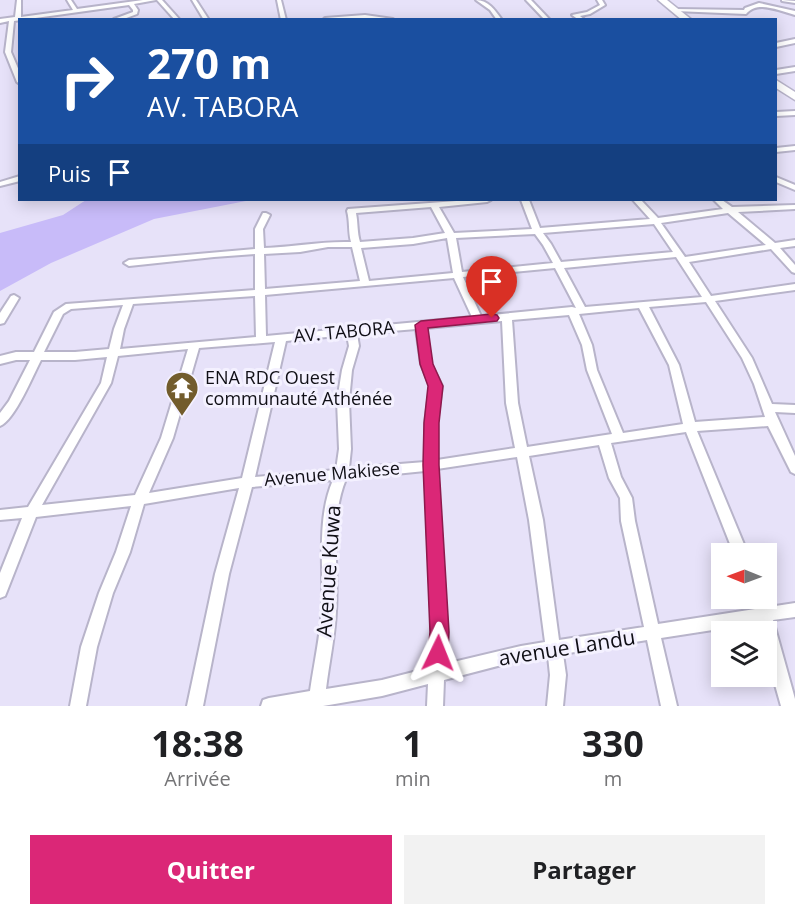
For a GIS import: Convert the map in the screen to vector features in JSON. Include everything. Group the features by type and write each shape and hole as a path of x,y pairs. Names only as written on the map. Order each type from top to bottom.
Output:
{"highway":[{"path":"662,0 685,18"},
{"path":"777,84 795,97"}],"street":[{"path":"18,77 8,52 19,0"},
{"path":"69,0 76,11"},
{"path":"23,18 76,11 96,11 154,0"},
{"path":"159,0 176,18"},
{"path":"194,0 206,18"},
{"path":"279,0 284,18"},
{"path":"478,0 492,9 499,18"},
{"path":"528,0 546,18"},
{"path":"579,18 575,16 588,13 603,5 599,0"},
{"path":"764,5 772,0"},
{"path":"784,0 795,2"},
{"path":"120,18 135,13 136,10 130,3"},
{"path":"675,10 746,12 755,5 764,5 795,13"},
{"path":"746,12 750,18"},
{"path":"352,18 378,18"},
{"path":"0,21 18,19"},
{"path":"777,45 795,41"},
{"path":"777,72 795,69"},
{"path":"777,114 795,113"},
{"path":"777,150 795,148"},
{"path":"0,173 3,183 18,179"},
{"path":"777,179 795,188"},
{"path":"365,283 352,228 354,222 351,211 476,201"},
{"path":"525,201 537,231 547,244 576,309 612,439 615,478 626,498 628,521 669,706"},
{"path":"638,201 656,221 747,358 795,469"},
{"path":"719,201 772,246 795,270"},
{"path":"434,205 452,235 459,276 477,320"},
{"path":"129,263 300,249 328,244 413,242 452,235 537,231 656,221 731,210 795,207"},
{"path":"261,340 259,229 266,215"},
{"path":"0,422 14,403 35,357 63,309 681,257 795,243"},
{"name":"AV. TABORA","path":"0,360 13,357 113,353 351,332 709,298 795,287"},
{"path":"0,321 14,298"},
{"path":"0,591 32,513 97,403 106,383 129,303"},
{"path":"642,304 674,365 690,427 737,543"},
{"path":"507,317 512,403 536,520 558,675 555,706"},
{"path":"421,325 426,364 435,386 431,423 439,632 435,706"},
{"name":"Avenue Kuwa","path":"316,702 329,611 331,514 334,493 342,474 345,449 343,401 347,370 354,346 351,332"},
{"path":"195,706 222,574 247,482 280,338"},
{"path":"78,706 89,647 139,500 167,438 194,346"},
{"name":"Avenue Makiese","path":"0,515 139,500 247,482 431,465 770,415 795,409"},
{"path":"764,609 789,706"},
{"name":"avenue Landu","path":"269,706 316,702 521,653 795,610"}],"shaded area":[{"path":"84,201 246,201 154,219 51,263 0,291 0,233 63,215"}],"place":[{"name":"ENA RDC Ouest communauté Athénée","path":"182,417"}],"route":[{"path":"438,653 431,465 431,423 435,386 426,364 421,325 492,318"}]}
